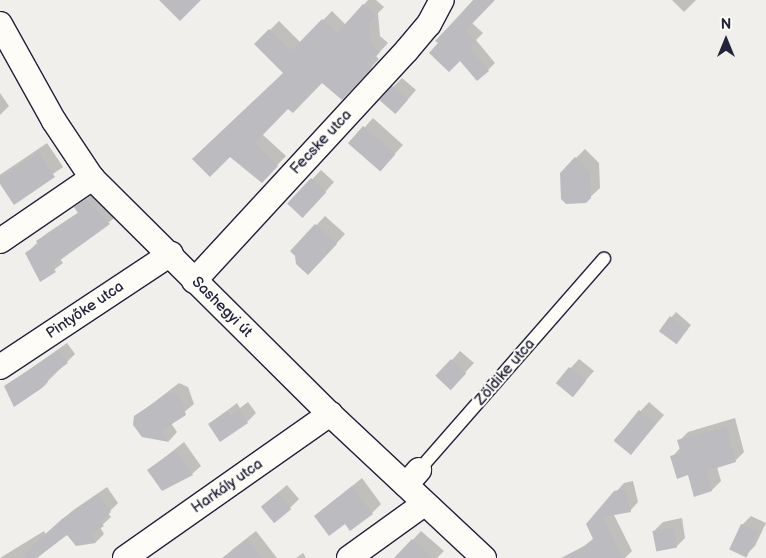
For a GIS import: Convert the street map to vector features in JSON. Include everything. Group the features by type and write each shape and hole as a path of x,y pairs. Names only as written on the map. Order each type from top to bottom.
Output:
{"street":[{"name":"Fecske utca","path":"194,281 407,50 429,24 442,0"},
{"name":"Sashegyi út","path":"0,24 54,121 92,178 171,254 194,281 330,414 413,478 424,504 484,558"},
{"path":"0,241 92,178"},
{"name":"Pintyőke utca","path":"0,367 171,254"},
{"name":"Harkály utca","path":"125,558 330,414"},
{"path":"349,558 424,504"}],"lane":[{"name":"Zöldike utca","path":"413,478 604,259"}],"building":[{"path":"159,0 201,0 180,21"},
{"path":"474,0 495,0 465,31 476,41 470,48 489,71 477,81 460,61 449,72 429,53 438,43 435,41"},
{"path":"363,4 376,16 369,24 371,45 380,52 368,65 372,68 342,100 322,83 293,113 288,109 255,143 278,166 262,183 230,157 210,177 192,159 283,73 254,44 269,29 291,51 322,19 337,33"},
{"path":"392,86 408,100 395,114 380,100"},
{"path":"363,126 395,154 380,172 348,143"},
{"path":"38,152 55,177 14,205 0,184 0,178"},
{"path":"575,157 590,172 591,198 586,203 566,204 561,199 560,173"},
{"path":"311,178 326,192 302,218 287,204"},
{"path":"86,199 110,224 52,266 56,272 40,282 25,253 38,244 36,241 78,213 74,207"},
{"path":"315,224 337,244 308,275 296,264 295,256 290,251"},
{"path":"670,316 688,329 677,344 659,331"},
{"path":"59,350 68,363 46,379 48,382 42,388 14,407 4,386"},
{"path":"451,359 466,373 451,390 435,376"},
{"path":"569,367 586,381 573,397 556,383"},
{"path":"170,392 180,396 186,415 161,431 169,442 142,437 133,425 134,416"},
{"path":"239,410 248,423 220,442 208,424 227,411 231,416"},
{"path":"639,410 656,424 631,455 614,441"},
{"path":"726,427 736,462 707,471 712,491 694,497 688,475 677,479 670,456 681,453 677,440"},
{"path":"175,450 193,475 162,491 147,470"},
{"path":"352,486 373,514 350,531 345,524 329,536 314,516"},
{"path":"625,489 631,512 603,517 623,558 561,558 594,541 586,524 614,491"},
{"path":"278,493 291,509 274,523 261,507"},
{"path":"98,494 111,512 100,521 104,526 91,534 96,543 76,546 67,535 37,558 26,558 23,554 62,519"},
{"path":"741,524 758,532 746,557 729,549"},
{"path":"673,527 677,548 656,552 652,531"},
{"path":"247,539 261,558 222,558"},
{"path":"412,539 432,558 394,558"}]}
